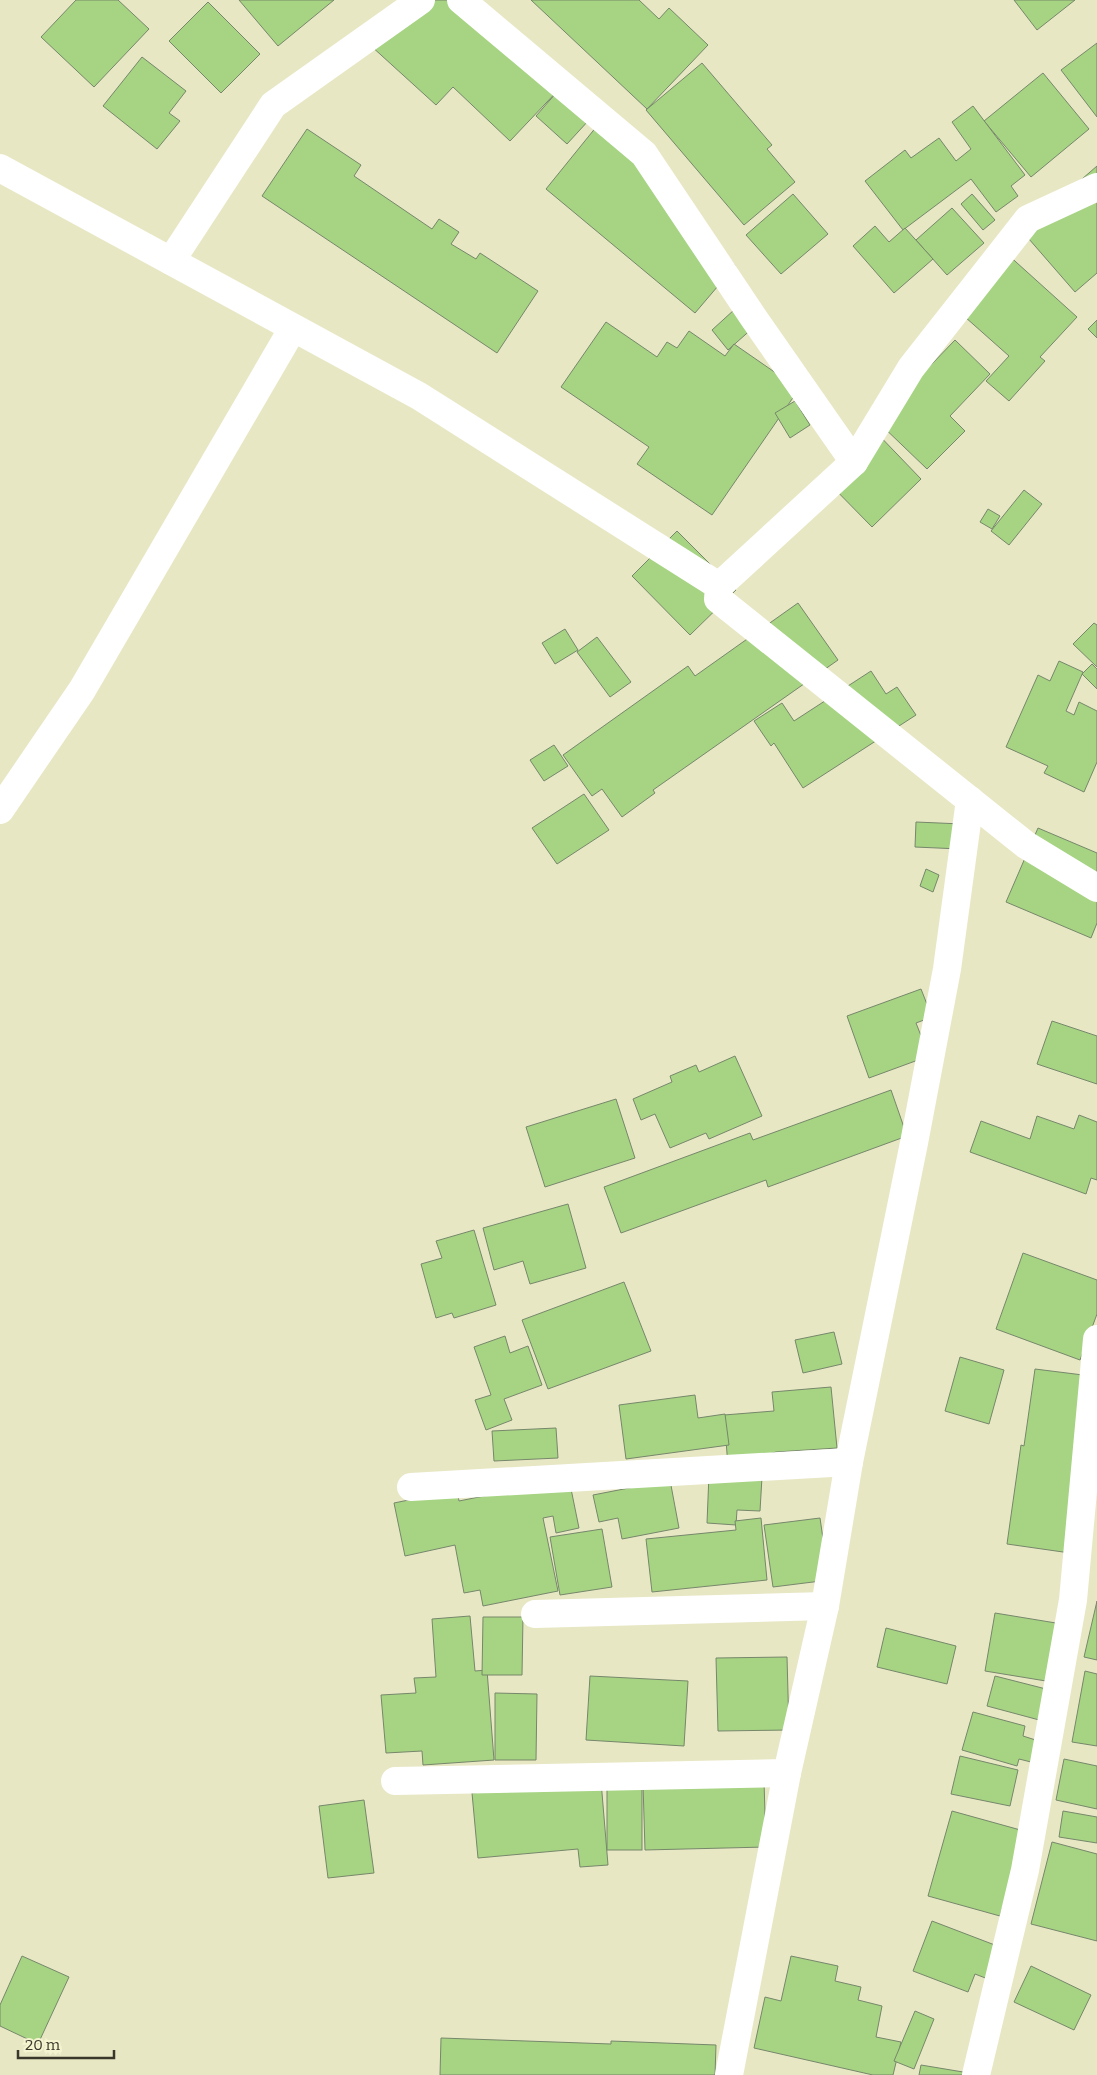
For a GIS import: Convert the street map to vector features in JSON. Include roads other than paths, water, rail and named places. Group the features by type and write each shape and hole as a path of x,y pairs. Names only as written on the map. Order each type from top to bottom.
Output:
{"street":[{"path":"171,261 273,105 421,0"},
{"path":"461,0 644,154 753,317 854,462"},
{"path":"0,168 418,396 719,586"},
{"path":"1097,187 1028,220 911,368 854,462 719,586 718,599 1026,844 1097,888"},
{"path":"0,810 82,690 293,328"},
{"path":"729,2075 787,1773 825,1606 849,1462 914,1143 947,969 970,800"},
{"path":"976,2075 1025,1870 1073,1600 1097,1339"},
{"path":"411,1487 849,1462"},
{"path":"535,1614 825,1606"},
{"path":"395,1781 787,1773"}]}
